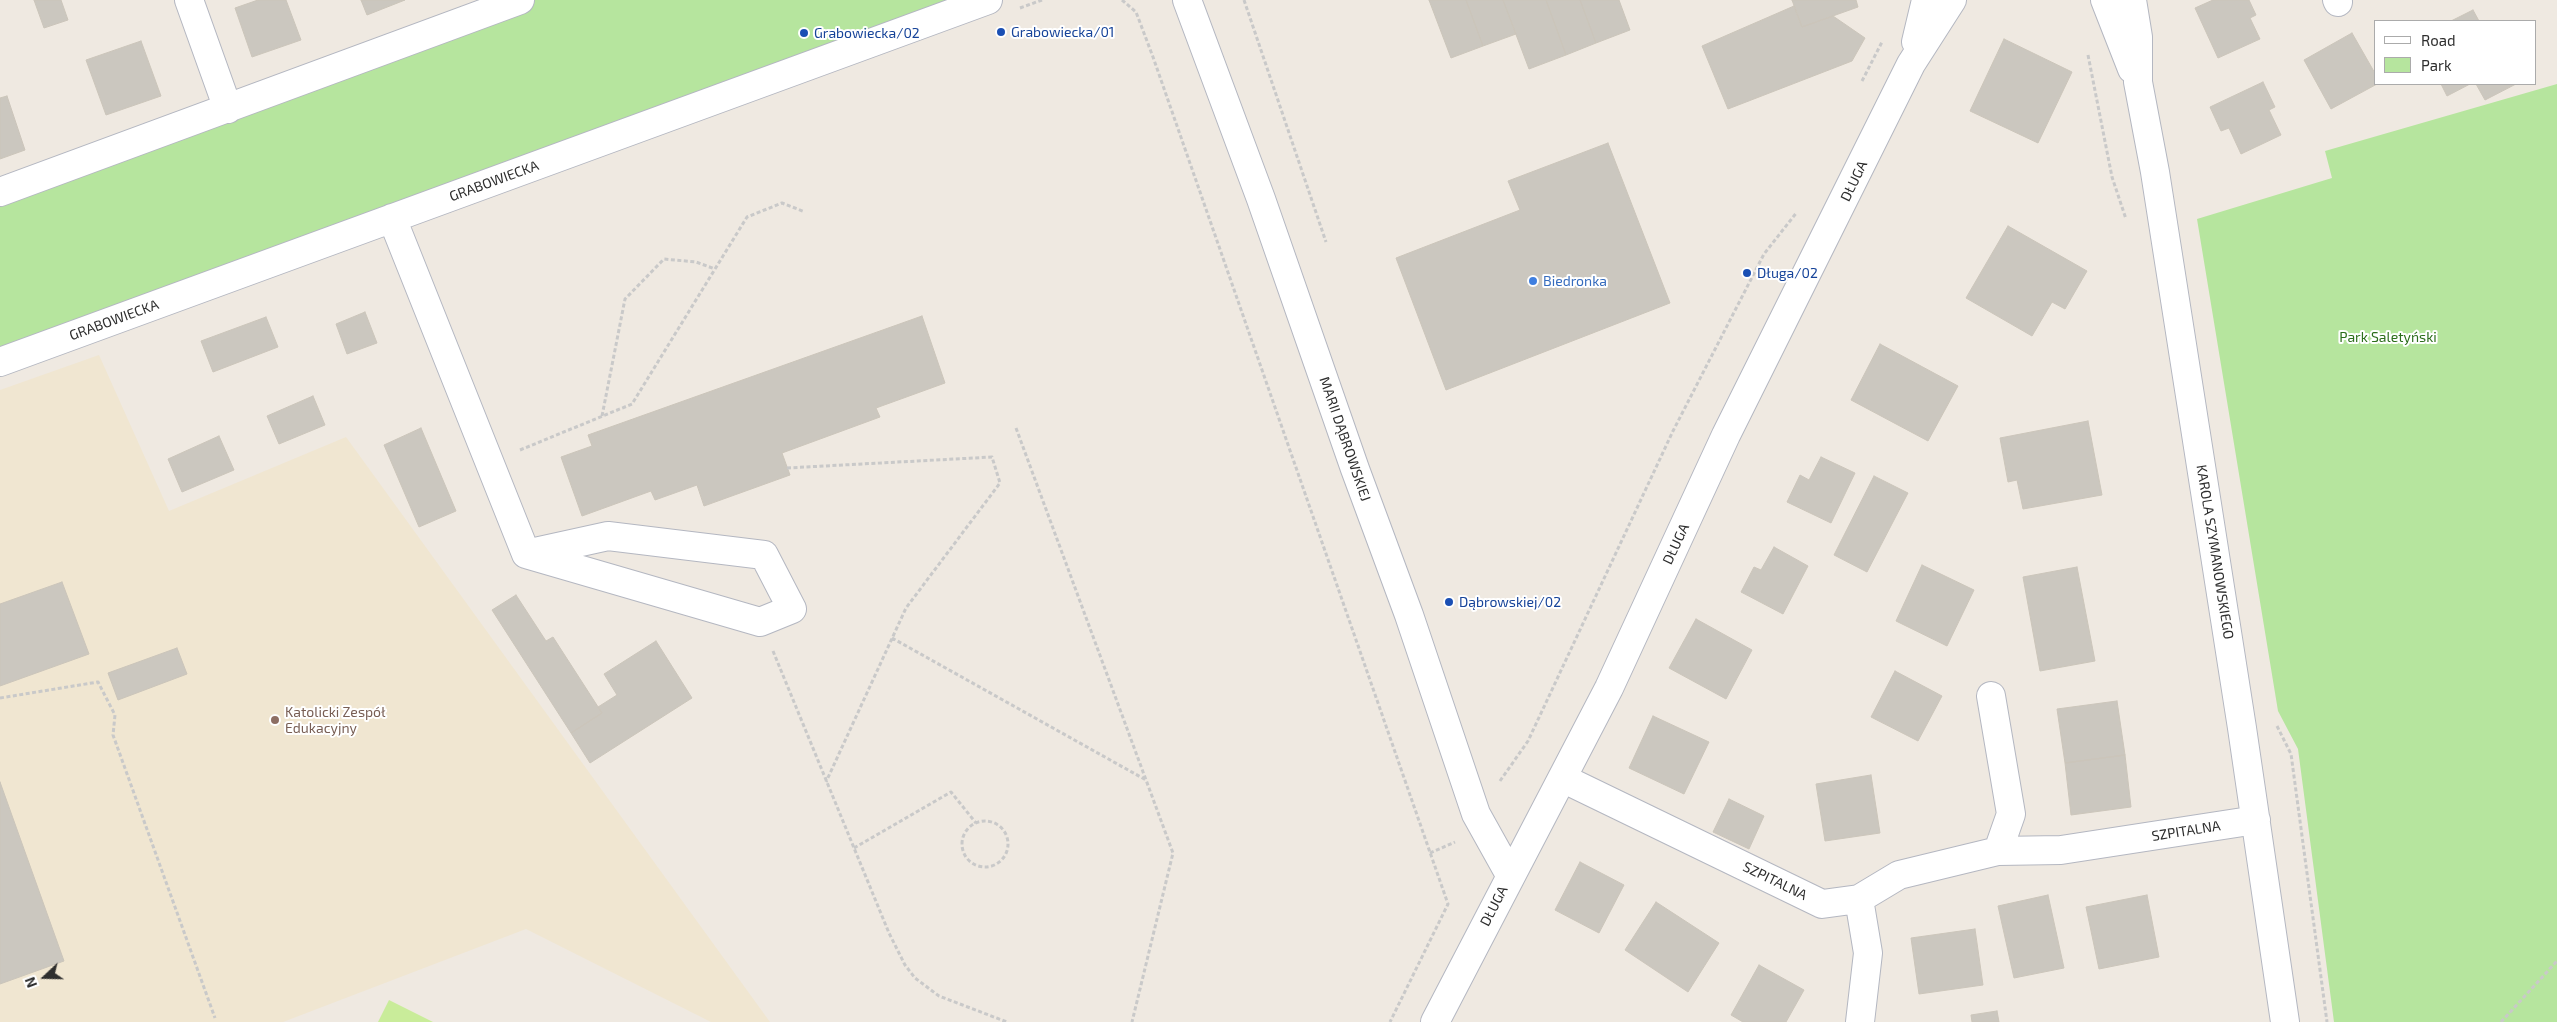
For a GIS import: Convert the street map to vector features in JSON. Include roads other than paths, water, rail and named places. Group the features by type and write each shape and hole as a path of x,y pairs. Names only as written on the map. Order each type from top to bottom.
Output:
{"street":[{"path":"189,0 228,109"},
{"path":"0,192 520,0"},
{"name":"GRABOWIECKA","path":"0,362 988,0"},
{"name":"MARII DĄBROWSKIEJ","path":"1187,0 1279,250 1355,469 1409,615 1476,814 1510,875"},
{"name":"DŁUGA","path":"1911,64 1926,0"},
{"name":"DŁUGA","path":"1435,1022 1609,688 1726,435 1911,64 1952,0"},
{"name":"KAROLA SZYMANOWSKIEGO","path":"2105,0 2119,40 2138,82"},
{"name":"KAROLA SZYMANOWSKIEGO","path":"2132,0 2138,37 2138,82 2157,182 2256,820 2285,1022"},
{"path":"392,218 488,463 526,554"},
{"path":"608,536 764,555 792,609 760,622 526,554 608,536"},
{"path":"1991,696 2011,814 1998,851"},
{"name":"SZPITALNA","path":"1562,778 1822,904 1859,899 1899,875 1998,851 2061,850 2256,820"},
{"path":"1859,899 1868,953 1860,1022"}],"place":[{"name":"Grabowiecka/01","path":"1001,32"},
{"name":"Grabowiecka/02","path":"804,33"},
{"name":"Długa/02","path":"1747,273"},
{"name":"Biedronka","path":"1533,281"},
{"name":"Dąbrowskiej/02","path":"1449,602"},
{"name":"Katolicki Zespół Edukacyjny","path":"275,720"}],"park label":[{"name":"Park Saletyński","path":"2388,337"}]}
